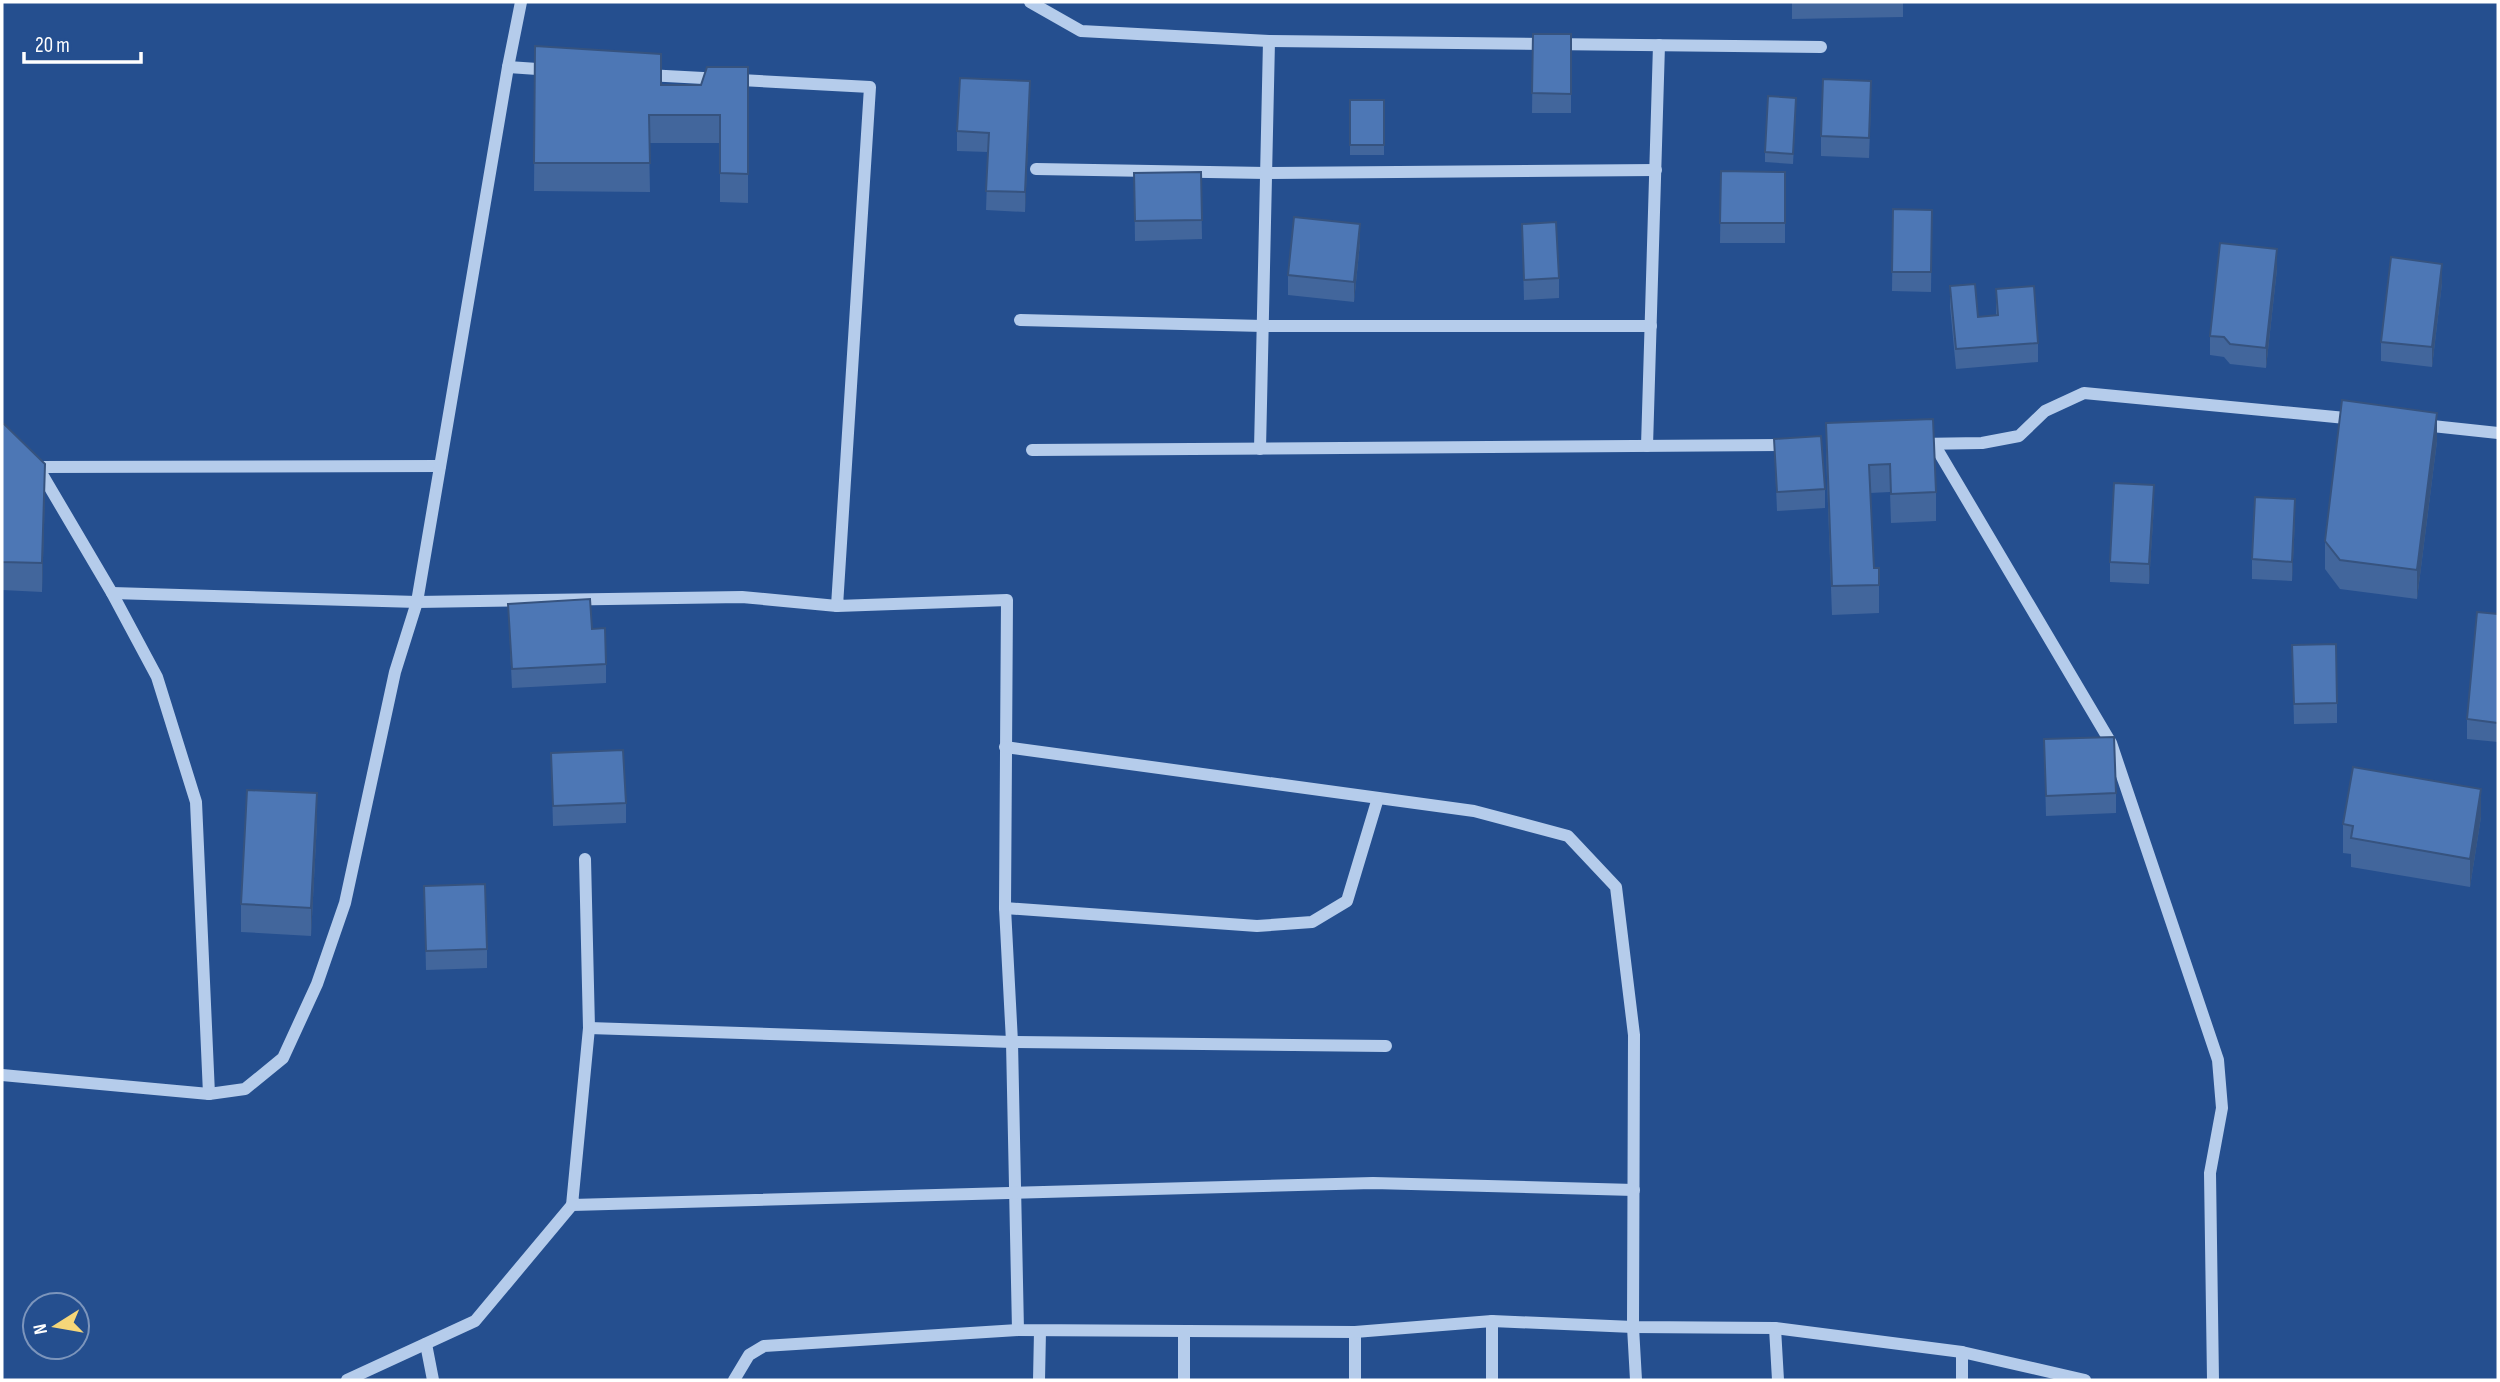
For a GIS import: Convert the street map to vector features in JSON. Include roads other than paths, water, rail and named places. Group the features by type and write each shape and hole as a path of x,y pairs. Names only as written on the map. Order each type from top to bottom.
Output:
{"street":[{"path":"2,1075 209,1094 245,1089 283,1058 317,984 345,903 396,672 417,602 508,68 522,2"},
{"path":"1030,2 1081,31 1269,41 1821,47"},
{"path":"1260,449 1269,41"},
{"path":"1647,446 1659,46"},
{"path":"508,68 564,71"},
{"path":"633,74 870,87 837,606"},
{"path":"1036,169 1266,173 1656,170"},
{"path":"1020,320 1263,326 1651,327"},
{"path":"1906,444 1982,443 2019,436 2045,411 2084,393 2374,421"},
{"path":"2415,425 2498,433"},
{"path":"1934,444 2111,743 2218,1060 2222,1108 2210,1173 2213,1380"},
{"path":"1032,450 1797,445"},
{"path":"29,456 112,593 157,677 196,802 209,1094"},
{"path":"38,467 440,466"},
{"path":"112,593 417,602 742,597 837,606 1007,600 1005,908 1012,1042 1018,1330"},
{"path":"1005,747 1474,811 1568,836 1616,887 1634,1035 1633,1327 1636,1380"},
{"path":"1005,908 1257,926 1312,922 1348,901 1378,797"},
{"path":"347,1380 475,1321 572,1205 589,1028 585,859"},
{"path":"589,1028 1012,1042 1386,1046"},
{"path":"572,1205 1016,1195 1373,1183 1634,1190"},
{"path":"1492,1321 1492,1380"},
{"path":"734,1380 749,1355 764,1346 1018,1330 1355,1332 1492,1321 1633,1327 1775,1328 1962,1352 2085,1380"},
{"path":"1775,1328 1778,1380"},
{"path":"1039,1380 1040,1331"},
{"path":"1184,1331 1184,1380"},
{"path":"1355,1332 1355,1380"},
{"path":"426,1344 433,1380"},
{"path":"1962,1352 1962,1380"}]}
